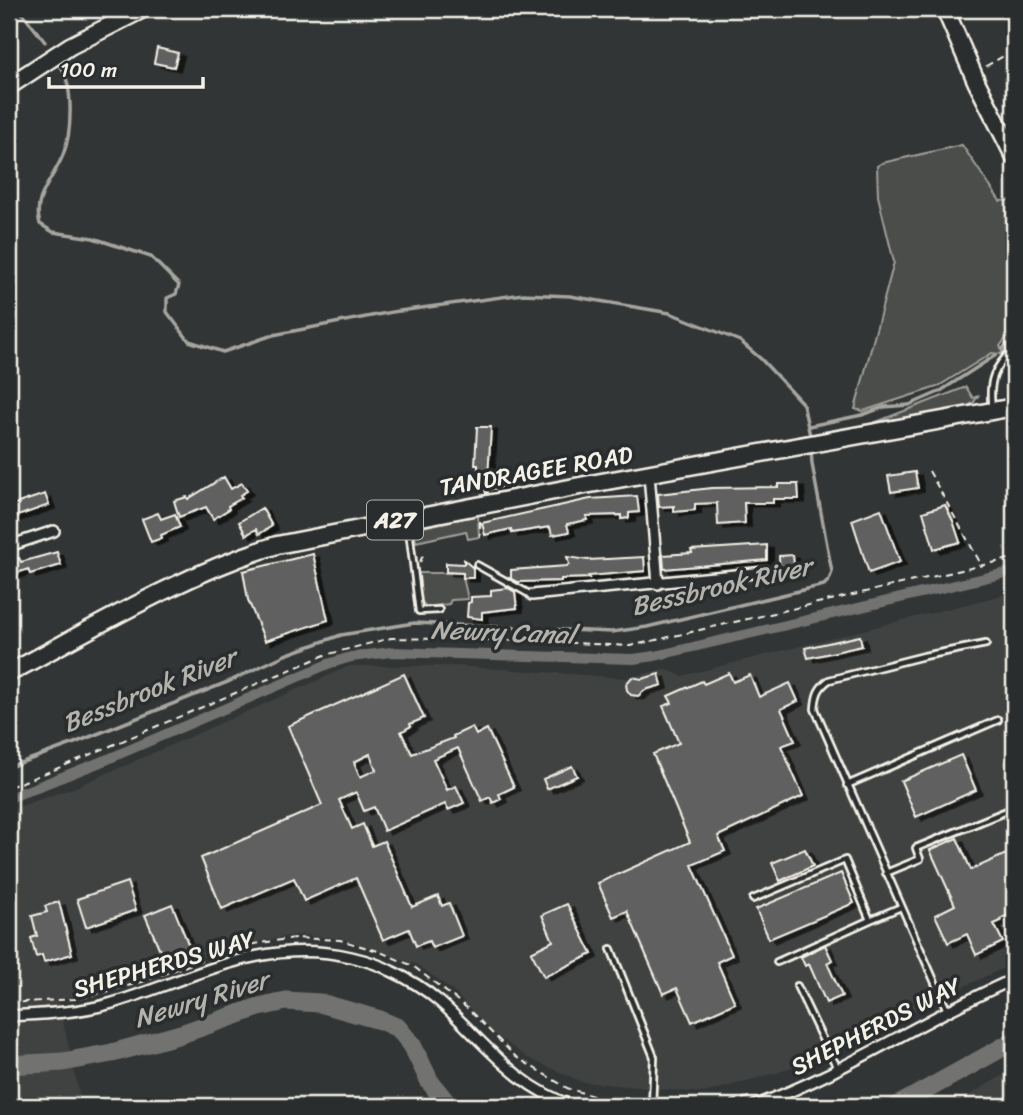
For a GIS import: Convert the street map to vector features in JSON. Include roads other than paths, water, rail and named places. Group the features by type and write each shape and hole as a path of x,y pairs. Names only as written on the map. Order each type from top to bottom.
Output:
{"highway":[{"path":"9,86 70,46 143,9"},
{"path":"944,10 1014,156"},
{"name":"TANDRAGEE ROAD","path":"9,673 183,582 250,554 310,538 1014,407"}],"street":[{"path":"649,474 658,584"},
{"path":"9,546 54,531"},
{"path":"532,595 765,572"},
{"name":"SHEPHERDS WAY","path":"9,1016 66,1012 106,1005 245,957 277,952 332,953 387,968 413,982 439,1001 511,1073 534,1089 573,1106"},
{"name":"SHEPHERDS WAY","path":"754,1106 777,1098 947,1010 1014,979"}],"lane":[{"path":"992,411 989,391 992,376 1014,348"},
{"path":"408,518 419,611 439,610"},
{"path":"477,565 532,595"},
{"path":"947,1010 815,709 818,690 829,680 986,644"},
{"path":"848,785 998,720"},
{"path":"886,873 920,859 916,849 1014,808"},
{"path":"753,899 845,860 870,920"},
{"path":"778,962 901,907"},
{"path":"611,949 654,1057 652,1104"},
{"path":"797,986 838,1068"}],"waterway":[{"name":"Bessbrook River","path":"19,9 45,42"},
{"name":"Bessbrook River","path":"60,65 68,84 68,134 63,155 41,197 38,214 40,224 53,232 93,238 151,257 179,285 176,294 167,298 167,312 189,341 223,352 273,335 392,312 523,294 570,296 670,313 740,341 761,359 803,404 811,440"},
{"path":"1002,350 1014,336"},
{"path":"809,426 862,415 884,407 909,405 939,392 996,355"},
{"name":"Bessbrook River","path":"9,767 230,681 285,655 341,635 414,623 612,632 647,627 824,585 832,572 811,448"},
{"name":"Newry Canal","path":"9,798 108,759 328,664 351,657 391,652 633,659 1014,571"},
{"name":"Newry River","path":"9,1065 63,1062 112,1053 286,1001 320,1003 380,1020 398,1028 412,1045 430,1082 449,1106"},
{"name":"Newry River","path":"897,1106 1014,1041"}]}
